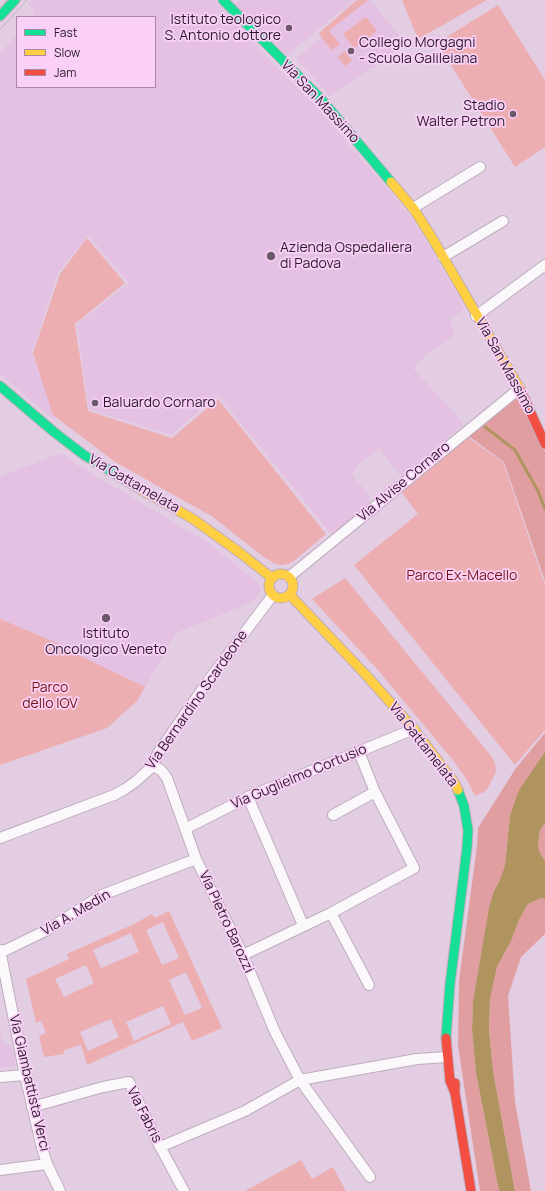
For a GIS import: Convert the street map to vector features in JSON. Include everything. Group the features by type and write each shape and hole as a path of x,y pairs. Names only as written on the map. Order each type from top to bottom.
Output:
{"main road":[{"path":"0,16 15,0"},
{"name":"Via San Massimo","path":"223,0 321,99 413,208 520,388 545,444"},
{"name":"Via Gattamelata","path":"0,386 54,432 84,455 193,519 240,552 272,578"},
{"path":"278,574 290,577 293,586 290,595 282,598 273,595 269,587 272,578 278,574"},
{"name":"Via Gattamelata","path":"290,595 414,729 438,760 460,793 466,812 468,848 458,913 450,984 446,1042 450,1081 455,1093 471,1191"},
{"name":"Via Gattamelata","path":"448,1027 452,1043 456,1079 455,1093"}],"street":[{"path":"413,208 480,167"},
{"path":"443,258 504,221"},
{"path":"476,316 545,265"},
{"name":"Via Alvise Cornaro","path":"290,577 520,388"},
{"name":"Via Bernardino Scardeone","path":"0,838 114,795 125,789 153,766 158,753 208,681 273,595"},
{"name":"Via Guglielmo Cortusio","path":"185,829 248,797 414,729"},
{"path":"243,955 303,925 331,913 414,868 375,792 359,752"},
{"name":"Via Pietro Barozzi","path":"153,766 160,770 167,778 196,859 243,955 276,1032 300,1080 370,1177"},
{"path":"333,815 375,792"},
{"path":"248,797 303,925"},
{"name":"Via A. Medin","path":"0,950 6,950 47,930 102,895 196,859"},
{"path":"331,913 369,985"},
{"name":"Via Giambattista Verci","path":"0,950 24,1075 47,1164 60,1191"},
{"path":"160,1147 245,1111 300,1080 417,1059 447,1057"},
{"path":"0,1077 24,1075"},
{"name":"Via Fabris","path":"32,1106 102,1087 129,1082 160,1147 184,1191"},
{"path":"0,1170 47,1164"}],"shaded area":[{"name":"Azienda Ospedaliera di Padova","path":"32,0 214,0 297,88 308,97 407,212 425,239 465,309 449,319 455,334 425,356 413,368 464,424 402,477 379,448 353,469 355,471 352,474 370,497 370,504 332,535 218,395 171,435 89,409 77,325 129,283 88,235 58,273 32,352 57,422 0,374 0,53 16,36 16,88 156,88 156,16 33,16 34,11 28,4"},
{"name":"Istituto teologico S. Antonio dottore","path":"241,0 354,0 287,55 234,5"},
{"name":"Collegio Morgagni - Scuola Galileiana","path":"357,0 370,0 406,44 330,96 296,58 321,38 319,33"},
{"path":"515,388 545,452 545,581 504,462 463,432"},
{"name":"Istituto Oncologico Veneto","path":"61,453 77,465 210,544 259,584 260,592 255,600 247,604 176,633 137,701 0,765 0,477"},
{"path":"545,733 545,752 510,816 505,865 500,880 494,891 473,1001 472,1030 476,1073 499,1191 480,1191 458,1045 459,981 477,846 478,828 516,768"},
{"path":"545,752 545,823 540,830 538,844 539,851 545,861 545,899 541,898 528,904 519,920 512,939 497,967 490,999 489,1030 493,1071 515,1191 499,1191 476,1073 472,1030 473,1001 489,908 494,891 500,880 505,865 510,816 519,790"},
{"path":"545,823 545,861 539,851 538,844 540,830"},
{"path":"541,898 545,899 545,934 521,957 508,996 515,1102 531,1191 515,1191 493,1071 489,1030 490,999 497,967 512,939 519,920 528,904"},
{"path":"0,1027 4,1046 12,1045 16,1066 0,1068"}],"green space":[{"path":"357,0 368,0 329,31 340,44 332,50 319,33"},
{"path":"402,0 487,0 418,39"},
{"name":"Stadio Walter Petron","path":"498,5 545,80 545,147 515,167 437,43"},
{"path":"366,17 377,31 354,48 343,34"},
{"path":"345,51 352,60 345,66 338,57"},
{"path":"87,238 125,283 75,324 88,411 172,438 218,399 326,534 294,561 281,565 265,558 213,517 115,462 53,415 33,353 60,274"},
{"name":"Parco Ex-Macello","path":"466,436 503,462 545,585 545,730 515,765 354,565 418,514 399,489"},
{"path":"345,578 492,757 495,763 496,772 488,788 484,792 475,796 467,780 452,759 378,670 312,599"},
{"name":"Parco dello IOV","path":"0,619 69,648 68,650 145,687 137,701 107,728 0,765"},
{"path":"169,911 222,1028 192,1041 183,1022 87,1065 81,1045 64,1050 64,1054 44,1057 39,1036 46,1033 41,1021 36,1023 26,979 69,959 67,954 134,924 152,914 155,918","holes":["163,922 179,958 162,965 146,930","131,933 139,952 101,968 93,950","86,965 94,983 64,997 55,979","186,972 202,1008 185,1015 169,980","163,1006 171,1024 134,1041 126,1022","111,1019 119,1037 88,1051 80,1032"]},
{"path":"301,1160 312,1179 333,1167 346,1191 245,1191"}],"waterway":[{"path":"485,427 515,450 538,491 545,509"}],"tram line":[{"path":"0,8 7,0"},
{"path":"0,30 27,0"}],"traffic: fast":[{"path":"0,16 15,0"},
{"path":"223,0 321,99 391,182"},
{"path":"0,386 54,432 84,455 142,490"},
{"path":"446,1038 450,984 468,830 464,806 458,790"}],"traffic: slow":[{"path":"391,182 413,208 431,236 520,389"},
{"path":"142,490 193,519 272,578"},
{"path":"281,574 290,577 293,586 290,595 281,598 272,595 269,586 272,577 281,574"},
{"path":"290,595 366,675 413,728 454,782 458,790"}],"traffic: jam":[{"path":"520,389 545,444"},
{"path":"446,1038 450,1081 455,1093"},
{"path":"455,1083 455,1093 471,1191"}],"place":[{"name":"Istituto teologico S. Antonio dottore","path":"289,28"},
{"name":"Collegio Morgagni - Scuola Galileiana","path":"351,51"},
{"name":"Stadio Walter Petron","path":"513,114"},
{"name":"Azienda Ospedaliera di Padova","path":"271,256"},
{"name":"Baluardo Cornaro","path":"95,403"},
{"name":"Istituto Oncologico Veneto","path":"106,618"}]}
